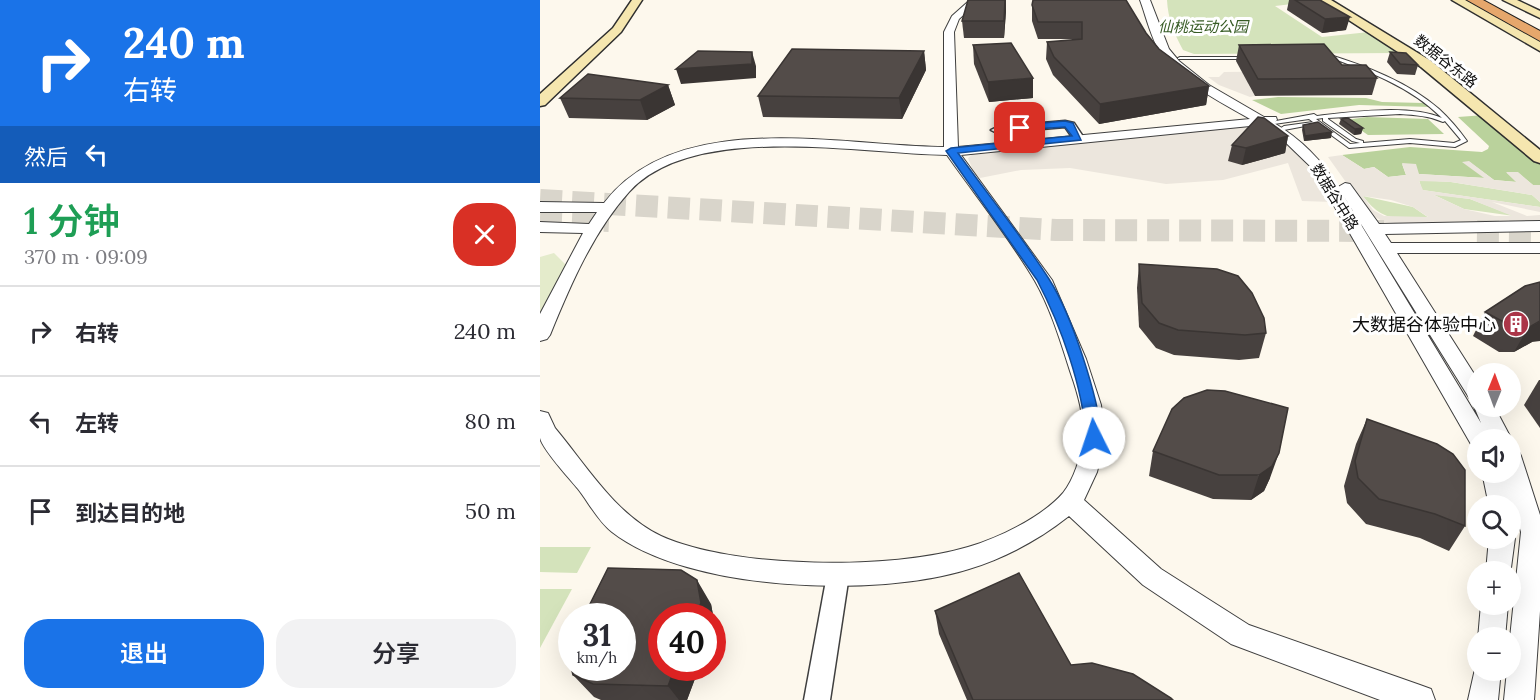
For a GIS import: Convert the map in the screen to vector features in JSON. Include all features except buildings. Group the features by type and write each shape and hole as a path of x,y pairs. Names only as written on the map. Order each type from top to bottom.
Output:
{"highway":[{"path":"1459,0 1473,4 1540,45"},
{"path":"1492,0 1540,24"},
{"path":"1507,0 1540,24"}],"main road":[{"path":"540,102 608,30 629,0"},
{"path":"540,91 617,30 638,0"},
{"name":"数据谷东路","path":"1323,0 1369,26 1426,64 1540,158"},
{"name":"数据谷东路","path":"1334,0 1379,24 1439,65 1540,146"},
{"path":"1507,0 1540,15"}],"street":[{"path":"540,419 547,433 620,525 657,545 701,560 760,570 838,575 959,561 1020,535 1069,501 1085,471 1094,438 1092,408 1056,303 1043,280 951,151 949,32 955,18 975,0"},
{"name":"数据谷中路","path":"1145,0 1159,39 1168,55 1192,78 1273,123 1319,167 1474,429"},
{"name":"数据谷中路","path":"1155,0 1167,38 1180,58 1213,84 1323,158 1374,229 1467,380"},
{"path":"540,335 606,208 622,189 660,164 686,154 721,148 799,143 951,151 1078,138 1273,123"},
{"path":"997,129 1065,124 1070,125 1078,138"},
{"path":"540,207 606,208"},
{"path":"1374,229 1540,226"},
{"path":"540,227 594,229"},
{"path":"1386,248 1540,248"},
{"path":"1518,483 1533,532 1519,700"},
{"path":"1069,501 1152,577 1241,635 1420,700"},
{"path":"817,700 838,575"},
{"path":"1483,700 1486,681"}],"lane":[{"path":"1314,119 1349,146 1402,141 1463,143 1461,137 1439,115 1434,105 1363,69 1321,53"},
{"path":"1180,58 1242,58"},
{"path":"1344,70 1363,69"},
{"path":"1372,80 1389,81"},
{"path":"1273,123 1369,112 1439,115"},
{"path":"1273,123 1326,116 1371,113 1440,118 1462,141 1459,143 1358,142 1325,120 1326,116"}],"green space":[{"name":"仙桃运动公园","path":"1167,0 1316,0 1318,1 1275,6 1322,37 1369,32 1399,53 1194,54 1183,50 1174,32"},
{"path":"1278,97 1366,98 1382,102 1424,103 1431,107 1359,105 1281,114 1252,100"},
{"path":"1485,115 1540,162 1540,185 1533,185 1517,172 1507,173 1517,182 1494,180 1468,161 1485,178 1419,174 1402,164 1406,175 1388,177 1374,167 1364,169 1342,155 1410,147 1482,152 1489,146 1458,117"},
{"path":"1367,117 1428,119 1444,134 1368,135 1346,120"},
{"path":"1419,180 1451,182 1532,195 1540,202 1540,207 1422,190"},
{"path":"1432,194 1470,199 1514,216 1464,209"},
{"path":"1363,196 1413,207 1429,218 1400,218 1384,215 1370,205"},
{"path":"554,253 571,270 540,316 540,257"},
{"path":"540,547 591,547 577,573 540,572"},
{"path":"540,589 572,589 564,603 558,603 558,615 540,648"}],"shaded area":[{"path":"1329,71 1248,84 1255,96 1250,97 1219,85 1208,77 1219,77 1224,72"},
{"path":"1259,126 1296,150 1333,202 1302,201 1288,163 1223,180 1166,184 1070,168 1021,170 980,178 974,173 968,158 974,153"},
{"path":"1342,155 1364,169 1374,167 1388,177 1406,175 1402,163 1416,164 1419,174 1484,178 1462,162 1469,161 1494,180 1516,182 1506,172 1518,172 1533,185 1540,185 1540,202 1532,195 1451,182 1419,181 1423,190 1540,207 1540,212 1492,202 1527,216 1540,215 1540,223 1405,224 1384,222 1368,213 1328,157","holes":["1434,195 1470,199 1512,216 1495,216 1464,209","1363,196 1391,200 1413,207 1428,217 1384,216 1373,210"]}],"tunnel":[{"path":"540,200 1056,230 1384,231"},
{"path":"540,218 609,221"},
{"path":"1477,231 1540,232"}],"place":[{"name":"大数据谷体验中心","path":"1516,324"}],"route":[{"path":"1020,128 1065,124 1070,125 1078,138 951,151 1043,280 1056,303 1092,408 1094,438"}]}
